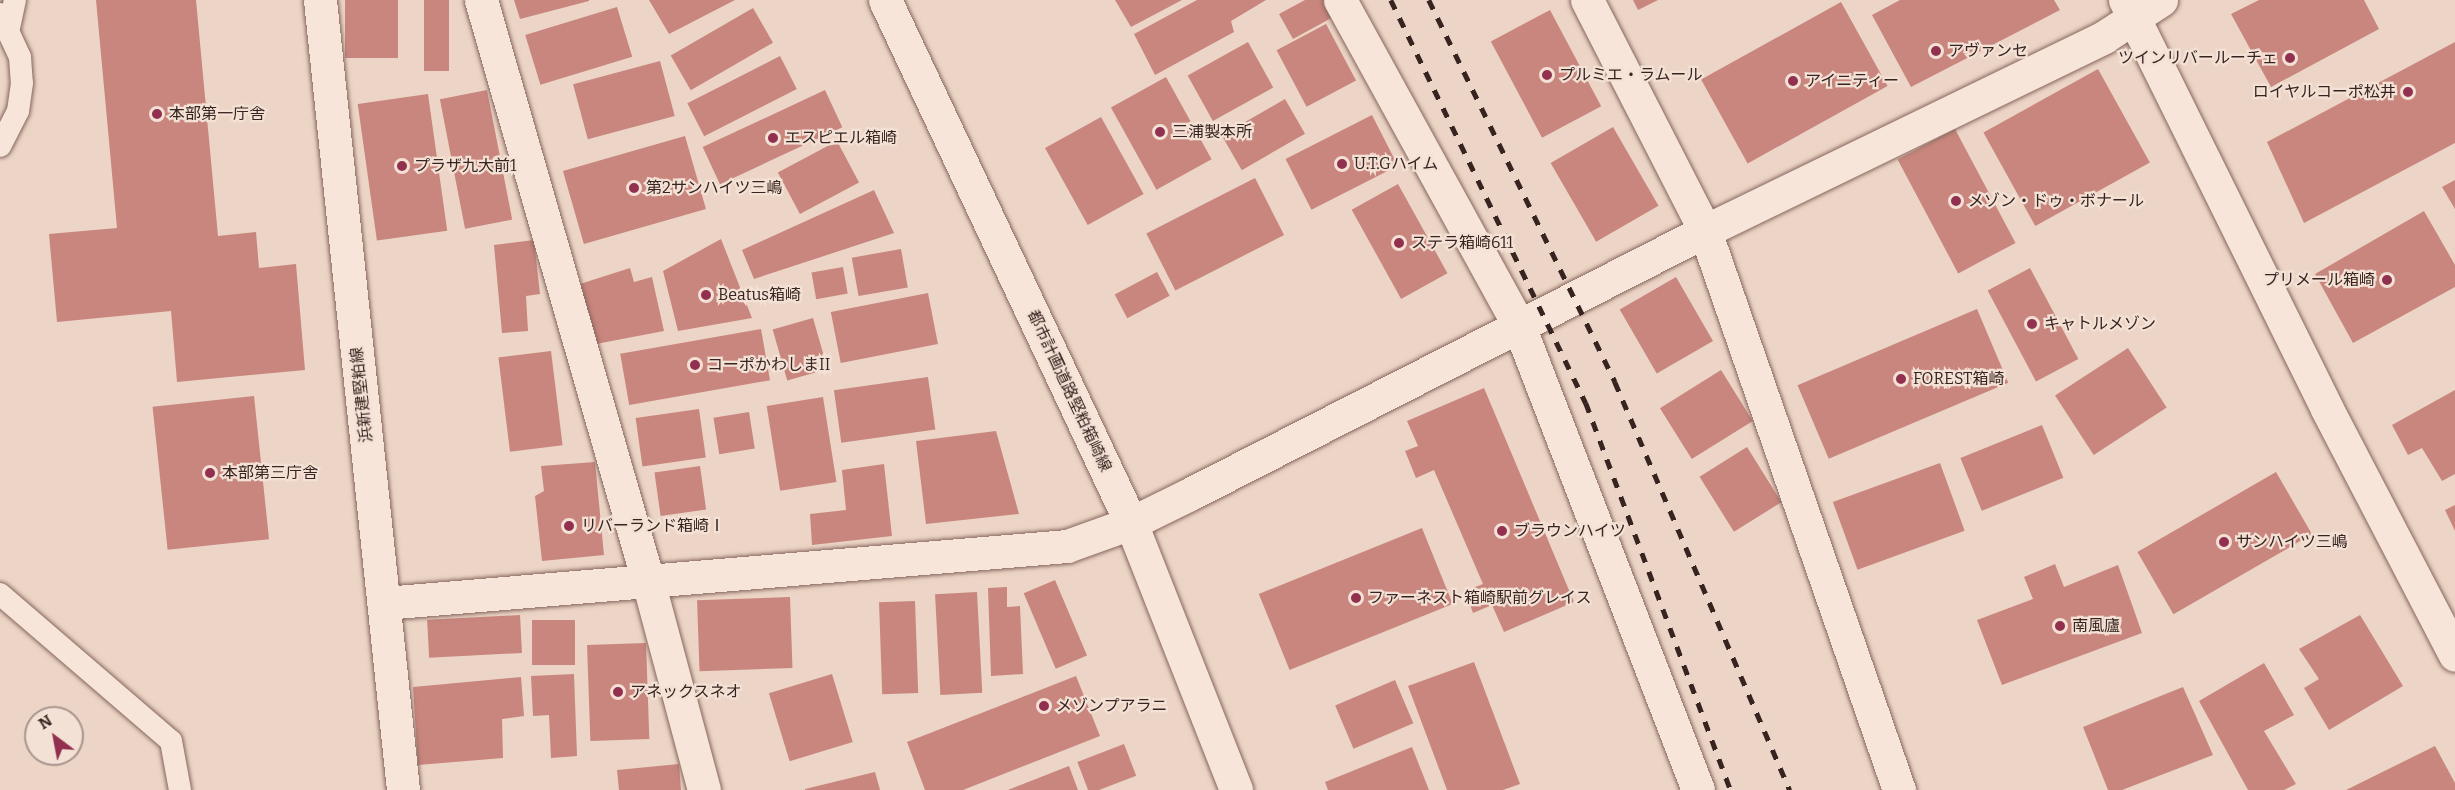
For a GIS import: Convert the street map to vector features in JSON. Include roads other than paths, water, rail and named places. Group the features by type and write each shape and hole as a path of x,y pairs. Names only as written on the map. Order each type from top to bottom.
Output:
{"street":[{"name":"浜新建堅粕線","path":"320,0 403,790"},
{"path":"481,0 648,581 704,790"},
{"name":"都市計画道路堅粕箱崎線","path":"885,0 1131,523 1236,790"},
{"path":"1340,0 1519,326 1698,790"},
{"path":"1587,0 1705,231 1899,790"},
{"path":"384,603 1067,546 1131,523 1705,231 2140,6 2328,409 2455,655"}],"lane":[{"path":"0,146 18,111 22,83 20,57 4,21 15,0"},
{"path":"0,594 171,741 180,790"}],"railway":[{"path":"1391,0 1586,403 1731,790"},
{"path":"1429,0 1615,382 1790,790"}],"place":[{"name":"アヴァンセ","path":"1936,51"},
{"name":"ツインリバールーチェ","path":"2290,58"},
{"name":"プルミエ・ラムール","path":"1547,75"},
{"name":"アイニティー","path":"1793,81"},
{"name":"ロイヤルコーポ松井","path":"2408,92"},
{"name":"本部第一庁舎","path":"157,114"},
{"name":"三浦製本所","path":"1160,132"},
{"name":"エスピエル箱崎","path":"773,138"},
{"name":"U.T.Gハイム","path":"1342,164"},
{"name":"プラザ九大前1","path":"402,166"},
{"name":"第2サンハイツ三嶋","path":"634,188"},
{"name":"メゾン・ドゥ・ボナール","path":"1956,201"},
{"name":"ステラ箱崎611","path":"1399,243"},
{"name":"プリメール箱崎","path":"2387,280"},
{"name":"Beatus箱崎","path":"706,295"},
{"name":"キャトルメゾン","path":"2032,324"},
{"name":"コーポかわしまII","path":"695,365"},
{"name":"FOREST箱崎","path":"1901,379"},
{"name":"本部第三庁舎","path":"210,473"},
{"name":"リバーランド箱崎Ⅰ","path":"569,526"},
{"name":"ブラウンハイツ","path":"1502,531"},
{"name":"サンハイツ三嶋","path":"2224,542"},
{"name":"ファーネスト箱崎駅前グレイス","path":"1356,598"},
{"name":"南風廬","path":"2060,626"},
{"name":"アネックスネオ","path":"618,692"},
{"name":"メゾンプアラニ","path":"1044,706"}]}
